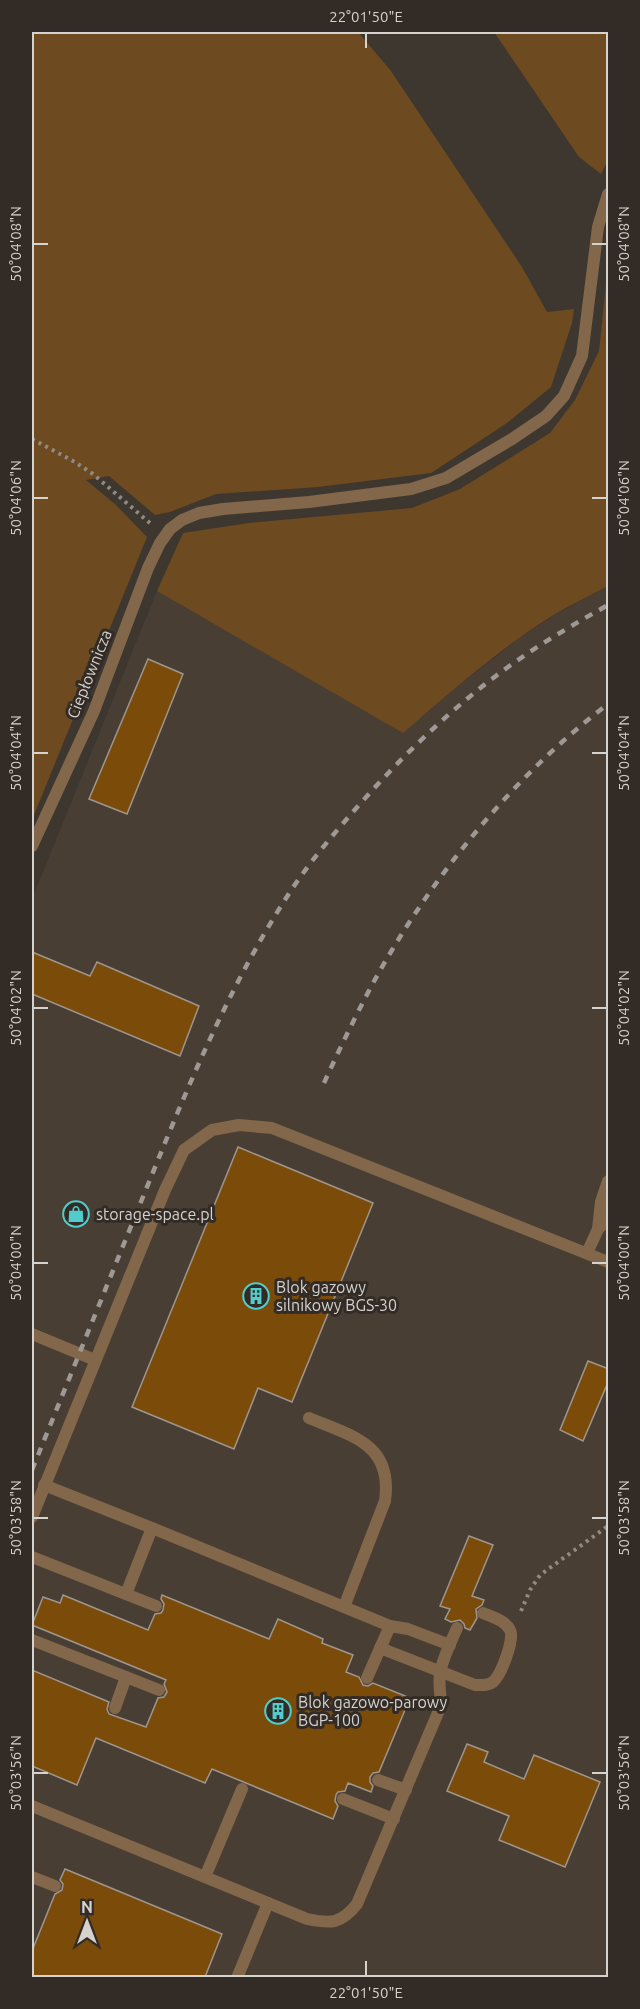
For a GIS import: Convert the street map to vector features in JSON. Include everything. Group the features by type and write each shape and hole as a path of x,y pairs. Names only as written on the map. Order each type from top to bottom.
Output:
{"street":[{"name":"Ciepłownicza","path":"32,846 94,711 148,568 159,543 170,529 182,520 199,513 223,509 309,502 411,489 446,478 546,416 564,396 582,356 598,227 609,194"},
{"path":"32,1517 165,1190 184,1150 212,1130 239,1125 272,1128 609,1262"},
{"path":"587,1253 598,1229 601,1202 609,1181"},
{"path":"598,1229 609,1219"},
{"path":"32,1334 95,1360"},
{"path":"309,1418 357,1438 375,1452 383,1465 387,1484 385,1501 344,1607"},
{"path":"44,1485 390,1626 408,1629 450,1645"},
{"path":"126,1594 152,1528"},
{"path":"32,1557 156,1606"},
{"path":"380,1648 475,1685 485,1686 493,1682 498,1675 512,1641 512,1633 501,1621 483,1613"},
{"path":"367,1678 390,1626"},
{"path":"32,1806 307,1919 321,1922 337,1921 349,1914 357,1904 440,1708 442,1696 440,1671 457,1628"},
{"path":"32,1640 159,1690"},
{"path":"115,1708 126,1677"},
{"path":"378,1780 406,1790"},
{"path":"205,1877 242,1789"},
{"path":"343,1799 394,1819"},
{"path":"32,1877 55,1886"},
{"path":"237,1977 268,1903"}],"path":[{"path":"32,439 93,474 165,536"},
{"path":"512,1633 530,1590 540,1575 609,1526"}],"shaded area":[{"path":"32,32 358,32 391,71 522,267 547,312 574,309 572,323 551,387 507,423 431,473 318,487 216,494 170,512 155,515 109,476 86,480 116,505 147,537 32,820"},
{"path":"494,32 608,32 608,160 601,174 579,157"},
{"path":"608,265 608,586 552,616 513,643 403,733 157,591 183,533 249,523 412,508 460,489 550,433 575,400 599,351"},
{"path":"608,586 608,1977 32,1978 32,899 157,591 403,732 517,640 553,616"}],"building":[{"path":"148,659 183,674 127,814 89,799"},
{"path":"32,952 90,976 97,962 199,1006 180,1056 32,994"},
{"name":"Blok gazowy silnikowy BGS-30","path":"238,1147 373,1203 292,1402 258,1388 234,1449 132,1407"},
{"path":"588,1361 609,1369 609,1380 583,1441 560,1430"},
{"path":"469,1536 493,1545 472,1596 484,1600 482,1605 476,1609 477,1618 470,1630 465,1628 460,1620 451,1622 445,1619 450,1609 440,1606"},
{"name":"Blok gazowo-parowy BGP-100","path":"63,1595 148,1630 155,1614 163,1610 162,1595 269,1639 278,1619 323,1639 322,1643 353,1655 346,1672 359,1677 363,1685 368,1686 373,1683 410,1698 379,1772 373,1773 370,1777 373,1786 371,1792 348,1783 345,1791 338,1792 336,1795 335,1801 338,1806 333,1819 212,1769 205,1783 96,1738 77,1785 32,1766 32,1670 109,1702 107,1709 109,1714 146,1727 158,1698 164,1697 167,1692 164,1684 166,1680 32,1625 43,1597 60,1603"},
{"path":"467,1744 488,1752 484,1762 524,1779 534,1755 600,1782 565,1867 499,1840 509,1816 447,1791"},
{"path":"65,1869 222,1934 205,1977 32,1977 32,1951 55,1894 62,1890 63,1884 60,1880"}],"railway":[{"path":"32,1470 196,1069 250,959 292,889 344,822 407,754 446,717 520,659 608,605"},
{"path":"324,1083 372,985 420,907 447,869 476,832 539,764 573,732 608,704"}],"place":[{"name":"storage-space.pl","path":"76,1214"},
{"name":"Blok gazowy silnikowy BGS-30","path":"256,1296"},
{"name":"Blok gazowo-parowy BGP-100","path":"278,1711"}]}
